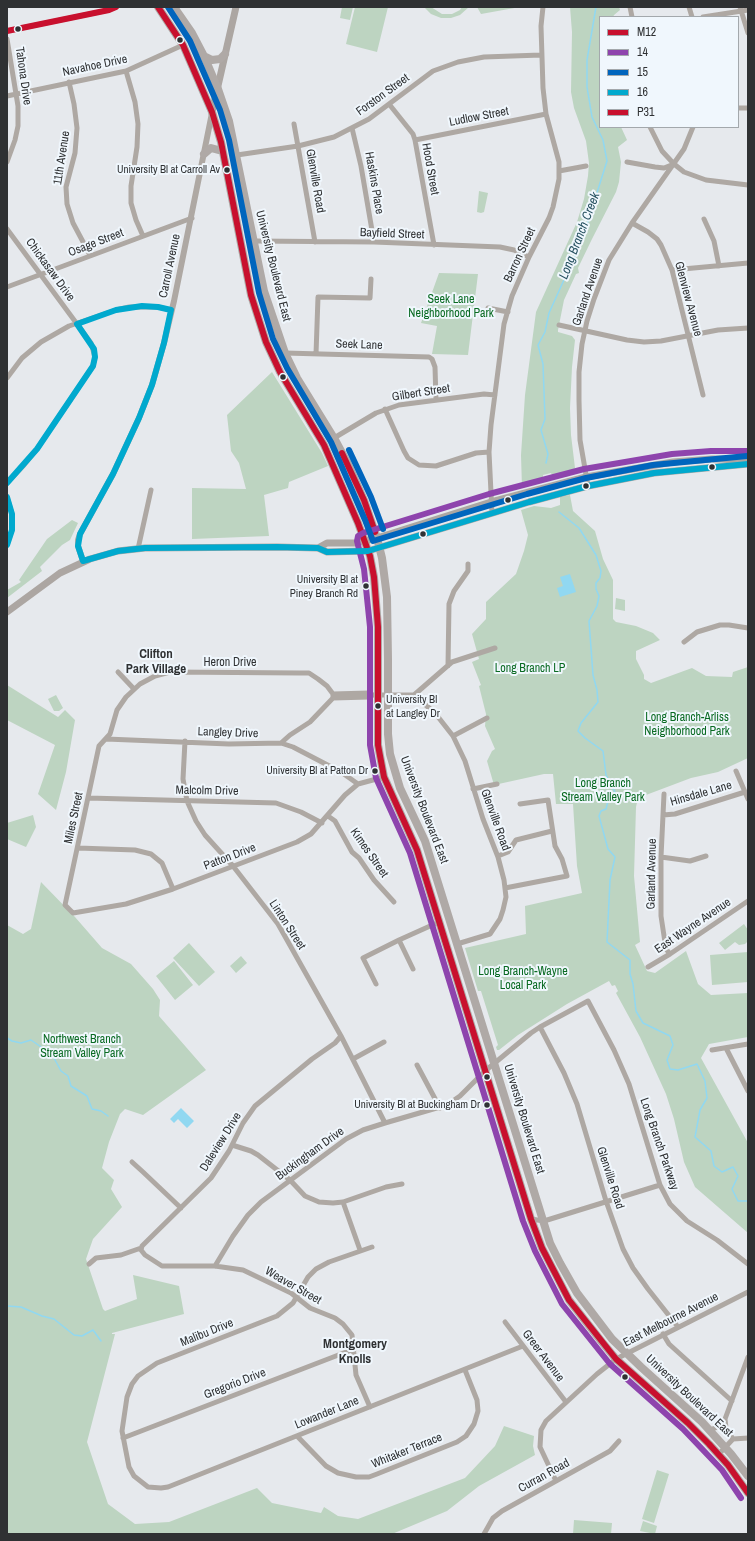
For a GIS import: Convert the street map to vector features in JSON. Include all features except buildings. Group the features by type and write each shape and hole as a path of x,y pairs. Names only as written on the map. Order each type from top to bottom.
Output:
{"main road":[{"name":"University Boulevard East","path":"158,7 183,45 212,112 222,150 251,295 266,342 280,372 324,445 365,541 374,577 378,627 375,695 378,745 384,777 417,850 531,1219 542,1248 569,1300 585,1323 616,1359 688,1423 718,1455 748,1493"},
{"name":"University Boulevard East","path":"174,7 192,33 204,56 218,89 229,121 253,241 269,309 285,353 298,378 334,438 364,500 377,538 387,597 388,734 390,754 395,774 425,841 550,1243 577,1293 612,1339 710,1430 726,1447 748,1476"},
{"name":"Carroll Avenue","path":"212,112 236,7"},
{"path":"204,56 212,60 220,59 225,54"},
{"path":"204,154 211,148 222,150"},
{"path":"318,548 327,543 356,543 377,538 491,502 586,477 653,464 701,459 748,459"},
{"path":"7,612 48,580 83,561 118,551 138,549 208,548 318,548 326,552 368,551 380,549 492,513 588,486 654,473 748,464"}],"street":[{"path":"7,31 109,10 116,7"},
{"name":"Barron Street","path":"492,513 490,452 491,425 504,324 512,296 528,257 549,218 558,190 559,162 557,150 546,114 543,88 541,26 543,7"},
{"path":"708,16 741,9 748,10"},
{"path":"741,9 748,33"},
{"name":"Tahona Drive","path":"7,39 17,93 18,126 15,140 7,162"},
{"name":"Navahoe Drive","path":"7,96 126,71 183,45"},
{"name":"Forston Street","path":"236,155 298,146 334,137 369,120 433,71 458,62 484,57 542,55"},
{"path":"126,71 135,102 138,124 138,147 131,186 131,203 143,236"},
{"name":"11th Avenue","path":"69,82 77,128 75,153 66,188 67,204 73,223 90,256"},
{"name":"Hood Street","path":"389,104 413,134 415,140 434,245"},
{"name":"Carroll Avenue","path":"83,561 78,540 113,474 139,418 152,385 164,343 192,218 212,112"},
{"name":"Ludlow Street","path":"415,140 546,114"},
{"name":"Glenville Road","path":"294,124 315,242"},
{"name":"Haskins Place","path":"352,128 374,242"},
{"path":"650,128 662,151 684,172 706,180 748,185"},
{"name":"Garland Avenue","path":"588,486 580,440 579,372 582,344 594,299 609,260 632,223 674,164 687,143 693,128"},
{"path":"627,162 660,167 674,164"},
{"path":"559,170 586,166"},
{"name":"Osage Street","path":"7,287 192,218"},
{"path":"704,219 714,241 720,266"},
{"name":"Glenview Avenue","path":"632,223 657,239 661,244 672,270 687,336 703,395"},
{"name":"Chickasaw Drive","path":"7,229 94,349 95,357 93,366 37,449 24,466 7,483"},
{"name":"Bayfield Street","path":"253,241 374,242 500,247 514,250 528,257"},
{"path":"672,270 748,264"},
{"path":"316,354 318,297 370,298 371,279"},
{"path":"7,378 22,358 41,342 76,324 130,307 158,307 171,310"},
{"path":"488,308 508,312"},
{"path":"559,325 627,340 644,342 661,341 718,330 748,328"},
{"name":"Seek Lane","path":"285,353 429,357 432,359 435,367 436,400"},
{"name":"Gilbert Street","path":"334,438 376,413 399,405 484,394 495,395"},
{"path":"385,409 408,458 419,465 436,466 476,453 490,452"},
{"path":"727,459 728,466"},
{"path":"138,549 151,490"},
{"path":"7,497 12,514 12,530 7,545"},
{"path":"448,666 449,604 454,591 468,571 468,564"},
{"path":"684,642 697,632 720,625 748,628"},
{"path":"281,743 290,734 310,722 333,696 369,693 375,695 414,695 452,662 495,648"},
{"path":"118,672 134,689"},
{"name":"Heron Drive","path":"106,739 110,734 117,710 134,689 155,676 170,672 309,673 328,686 333,696"},
{"name":"Glenville Road","path":"414,695 435,712 453,736 465,761 473,789 498,856 505,888 506,897 503,910 500,919 490,934 457,944"},
{"path":"453,736 487,718"},
{"name":"Langley Drive","path":"106,739 185,741 229,744 281,743"},
{"name":"Miles Street","path":"65,905 99,746 106,739"},
{"name":"Linton Street","path":"185,741 183,779 187,801 196,821 278,924 353,1058 385,1123"},
{"path":"281,743 293,746 341,772 358,784"},
{"path":"736,770 748,799"},
{"name":"Patton Drive","path":"65,905 73,913 126,904 173,889 297,842 311,834 345,795 358,784 384,777"},
{"path":"473,789 497,784"},
{"name":"Hinsdale Lane","path":"663,815 675,814 745,792"},
{"name":"Garland Avenue","path":"664,794 661,857 661,916 666,949 670,954"},
{"name":"Malcolm Drive","path":"88,798 187,801 256,801 276,803 301,812 322,823"},
{"path":"505,888 567,876 562,859 555,846 548,800 520,804"},
{"name":"Kimes Street","path":"328,816 335,820 352,852 359,858 374,880 394,902"},
{"path":"498,856 508,852 516,840 552,831"},
{"path":"78,848 135,850 151,854 162,863 173,889"},
{"path":"661,857 690,861 706,856"},
{"name":"East Wayne Avenue","path":"648,967 670,954 748,901"},
{"path":"376,984 363,958 439,922"},
{"path":"399,940 413,969"},
{"name":"Long Branch Parkway","path":"540,1027 588,1001 614,1050 629,1084 660,1184 670,1204 687,1220 717,1240 748,1264"},
{"path":"485,1071 540,1027"},
{"name":"Glenville Road","path":"540,1027 564,1073 576,1104 623,1250 633,1268 678,1327"},
{"name":"Daleview Drive","path":"90,1264 96,1258 121,1255 141,1248 211,1178 232,1145 243,1123 255,1106 335,1043 341,1036"},
{"path":"353,1058 384,1042"},
{"path":"712,1050 748,1044"},
{"path":"726,1048 748,1091"},
{"path":"417,1065 440,1108"},
{"name":"Buckingham Drive","path":"215,1266 248,1215 261,1202 346,1139 363,1130 447,1105 460,1096 485,1071"},
{"path":"237,1119 243,1123"},
{"path":"232,1145 251,1151 258,1155 290,1180 305,1196 326,1203 343,1202 386,1187 402,1184"},
{"path":"132,1162 181,1208"},
{"path":"531,1219 544,1221 660,1184"},
{"path":"343,1202 360,1250"},
{"name":"Malibu Drive","path":"138,1480 129,1467 123,1438 123,1423 127,1397 132,1384 138,1376 157,1363 277,1316 293,1303 308,1277 316,1269 329,1262 372,1247"},
{"name":"Weaver Street","path":"141,1248 145,1255 162,1266 215,1266 243,1270 291,1293 310,1308 335,1318 343,1324 352,1335 356,1375 370,1407"},
{"name":"East Melbourne Avenue","path":"556,1481 541,1451 541,1430 546,1421 616,1359 748,1292"},
{"name":"Greer Avenue","path":"505,1322 566,1402"},
{"path":"663,1334 669,1344 732,1401"},
{"name":"Lowander Lane","path":"138,1480 148,1487 168,1487 523,1346"},
{"name":"Gregorio Drive","path":"123,1438 354,1349"},
{"path":"710,1430 720,1426 725,1419 748,1357"},
{"name":"Whitaker Terrace","path":"297,1436 326,1466 338,1473 356,1477 369,1477 377,1474 457,1442 466,1436 474,1424 478,1411 477,1400 465,1370"},
{"path":"725,1419 726,1428 733,1439"},
{"path":"718,1455 733,1439 748,1438"},
{"name":"Curran Road","path":"484,1534 493,1518 502,1510 610,1451 618,1441"}],"green space":[{"path":"342,7 353,7 350,20 340,18"},
{"path":"355,7 388,7 377,52 346,44"},
{"path":"424,7 431,7 442,14 452,14 460,10 462,7 469,7 460,15 451,18 441,18 431,14"},
{"path":"477,7 520,7 481,14"},
{"path":"570,7 619,7 620,10 614,16 599,16 599,128 621,128 627,140 618,147 621,162 619,182 616,192 578,268 579,273 576,274 564,300 558,330 558,332 572,336 575,340 570,408 571,435 575,468 569,476 554,479 551,473 543,475 543,481 522,488 521,455 525,395 536,312 577,222 584,199 588,176 589,163 586,141 574,108 571,92 572,32"},
{"path":"479,191 488,193 484,212 481,213 477,212"},
{"name":"Seek Lane Neighborhood Park","path":"439,273 478,274 468,355 432,354 437,326 421,323"},
{"path":"272,372 322,453 328,466 289,482 288,488 264,495 269,536 192,539 192,488 246,489 239,463 231,451 227,415"},
{"path":"570,495 573,511 595,531 603,559 613,580 613,619 616,622 636,626 653,633 660,640 636,651 636,659 644,675 644,679 651,683 692,668 706,676 732,677 733,672 748,667 748,758 718,772 691,778 638,798 636,807 634,876 640,942 635,945 647,971 655,973 686,951 698,984 711,995 748,993 748,1037 709,1044 701,1058 748,1143 748,1233 695,1187 684,1162 674,1119 666,1094 640,1037 616,993 618,991 615,985 612,986 609,981 567,1004 497,1050 496,1047 498,1045 481,991 478,991 465,948 526,934 525,906 582,893 577,866 573,804 556,804 553,774 544,774 494,785 487,761 492,751 495,749 485,726 486,714 479,686 481,685 472,662 479,659 472,634 486,619 486,602 516,574 524,551 528,535 521,510 534,506 551,508 560,505 560,497"},
{"path":"72,520 78,523 70,540 62,545 40,567 42,571 7,598 7,590 21,582 19,580 47,539"},
{"path":"616,598 625,600 625,611 615,609"},
{"path":"7,685 58,717 65,710 75,720 66,772 56,810 38,794 55,745 7,720"},
{"path":"56,695 63,708 59,711 54,711 48,699"},
{"path":"33,815 36,827 26,847 7,839 7,823"},
{"name":"Northwest Branch Stream Valley Park","path":"41,882 75,917 102,948 131,964 153,989 160,1000 159,1016 206,1070 143,1115 125,1109 120,1114 109,1142 102,1168 114,1180 111,1189 122,1207 93,1239 86,1259 103,1309 105,1311 137,1299 133,1275 179,1286 184,1314 112,1333 115,1334 87,1442 108,1504 135,1524 169,1522 257,1488 272,1503 321,1513 324,1507 338,1516 358,1519 465,1478 495,1446 504,1426 534,1436 533,1446 535,1455 479,1486 447,1511 392,1534 7,1534 7,925 23,934 31,929"},
{"path":"744,924 748,930 748,941 745,944 739,945 735,942 725,950 719,943"},
{"path":"189,943 215,972 199,986 173,958"},
{"path":"748,952 748,982 712,985 710,955"},
{"path":"241,956 247,963 236,973 230,966"},
{"path":"174,961 193,985 175,1000 156,976"},
{"path":"657,1470 669,1474 654,1523 642,1519"},
{"path":"574,1520 612,1523 611,1534 573,1534"},
{"path":"643,1521 657,1526 655,1534 640,1531"}],"water":[{"path":"570,574 576,592 560,597 557,588 563,586 560,577"},
{"path":"181,1108 194,1121 187,1128 178,1119 174,1123 170,1119"}],"waterway":[{"name":"Long Branch Creek","path":"546,463 548,454 541,430 545,419 543,364 538,345 545,332 549,313 582,240 607,161 603,140 592,117 587,87 587,60 596,7"},
{"name":"Long Branch Creek","path":"559,512 579,528 596,555 601,571 600,578 596,583 596,589 599,596 597,606 589,621 593,675 597,690 598,702 581,723 578,731 603,751 606,775 618,798 608,801 606,809 601,811 599,816 608,849 615,857 610,880 607,942 630,960 630,974 633,984 636,1011 643,1023 670,1036 673,1045 667,1060 670,1069 678,1070 697,1064 705,1081 707,1098 700,1110 695,1137 711,1151 714,1166 722,1172 733,1167 738,1176 732,1189 738,1201 748,1201"},
{"path":"7,1038 21,1043 31,1040 44,1049 54,1058 61,1071 68,1076 71,1086 87,1096 92,1109 101,1111 108,1116"},
{"path":"7,1306 21,1307 42,1316 54,1319 74,1335 82,1336 93,1330 101,1341"}],"transit line":[{"name":"P31","path":"7,31 109,10 116,7"},
{"name":"M12","path":"158,7 183,45 212,112 221,142 251,295 266,342 280,372 324,445 358,523 370,556 374,577 378,627 378,745 384,777 417,850 531,1219 542,1248 569,1300 616,1359 688,1423 709,1444 728,1465 748,1493"},
{"name":"15","path":"168,7 190,41 220,110 229,140 259,293 273,339 287,368 331,442 373,541 527,494 586,478 653,465 747,456"},
{"name":"16","path":"7,483 37,449 93,366 95,357 94,349 77,324 116,310 142,306 171,310 164,343 152,385 139,418 113,474 80,534 78,546 83,561 118,551 145,548 277,547 318,548 327,552 368,551 529,502 588,486 654,473 748,464"},
{"name":"15","path":"349,450 371,497 383,529"},
{"name":"14","path":"741,1498 722,1470 683,1429 610,1364 562,1304 535,1251 523,1221 410,853 376,778 370,745 370,627 364,569 357,541 358,536 363,533 489,494 584,469 672,454 711,451 748,451"},
{"name":"M12","path":"342,453 364,500 375,532"},
{"name":"16","path":"7,497 12,514 12,530 7,545"}],"place":[{"name":"University Bl at Carroll Av","path":"227,170"},
{"name":"University Bl at Piney Branch Rd","path":"366,586"},
{"name":"University Bl at Langley Dr","path":"378,706"},
{"name":"University Bl at Patton Dr","path":"375,771"},
{"name":"University Bl at Buckingham Dr","path":"487,1105"}],"district":[{"name":"Clifton Park Village","path":"156,662"},
{"name":"Montgomery Knolls","path":"355,1352"}],"park label":[{"name":"Long Branch LP","path":"530,669"},
{"name":"Long Branch-Arliss Neighborhood Park","path":"687,725"},
{"name":"Long Branch Stream Valley Park","path":"603,791"},
{"name":"Long Branch-Wayne Local Park","path":"523,979"}]}
